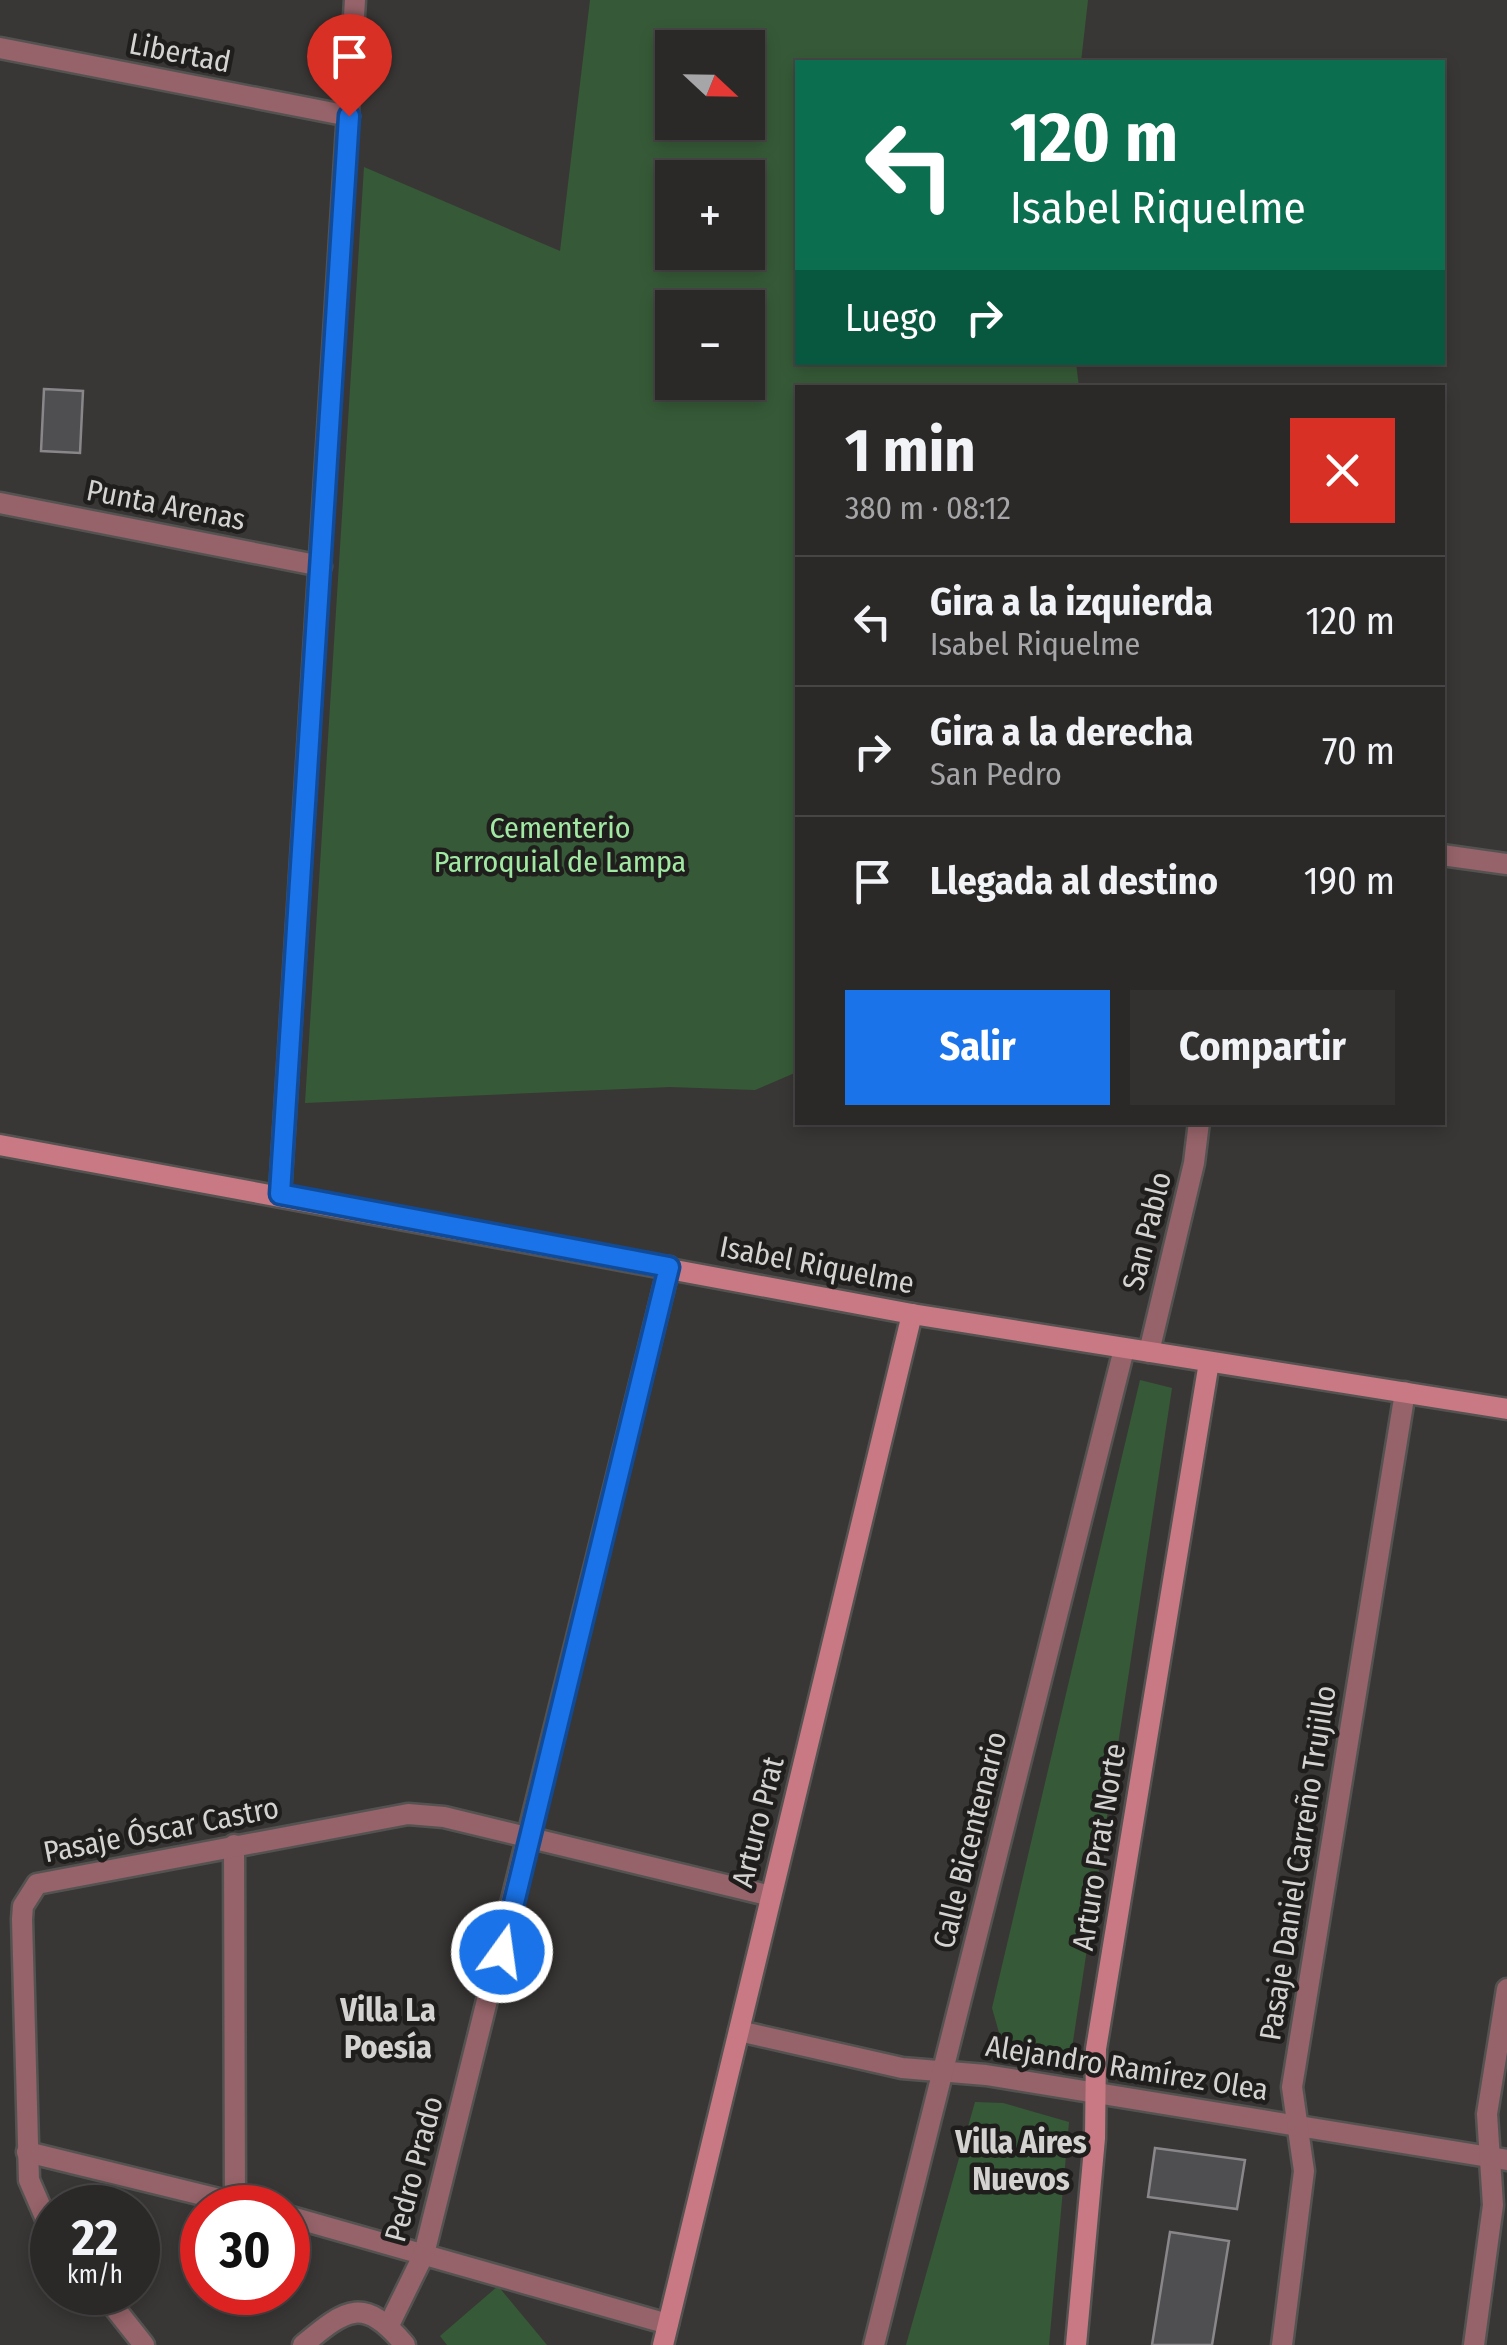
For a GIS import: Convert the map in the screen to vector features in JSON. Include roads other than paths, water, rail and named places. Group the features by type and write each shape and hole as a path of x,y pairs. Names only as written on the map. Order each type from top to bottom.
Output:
{"street":[{"path":"280,1194 355,0"},
{"name":"Libertad","path":"0,48 349,116"},
{"name":"Punta Arenas","path":"0,504 321,566"},
{"path":"1445,855 1507,864"},
{"name":"San Pablo","path":"1148,1352 1194,1164 1199,1125"},
{"name":"Isabel Riquelme","path":"0,1145 912,1314 1507,1409"},
{"name":"Pedro Prado","path":"389,2325 424,2254 531,1838 669,1267"},
{"name":"Arturo Prat","path":"666,2335 912,1314"},
{"name":"Calle Bicentenario","path":"874,2345 1124,1349"},
{"name":"Arturo Prat Norte","path":"1076,2345 1096,2050 1209,1362"},
{"name":"Pasaje Daniel Carreño Trujillo","path":"1282,2345 1304,2171 1292,2087 1404,1392"},
{"name":"Pasaje Óscar Castro","path":"32,2185 27,2152 22,1919 28,1894 50,1879 408,1814 444,1817 771,1896"},
{"path":"234,1845 234,2185"},
{"path":"1474,2345 1498,2159 1487,2114 1507,1989"},
{"name":"Alejandro Ramírez Olea","path":"739,2030 902,2068 1095,2093 1498,2159"},
{"path":"27,2152 180,2189"},
{"path":"310,2222 424,2254 666,2335"},
{"path":"303,2345 348,2312 377,2315 405,2345"},
{"path":"120,2315 144,2345"}],"district":[{"name":"Villa La Poesía","path":"388,2028"},
{"name":"Villa Aires Nuevos","path":"1021,2160"}],"park label":[{"name":"Cementerio Parroquial de Lampa","path":"560,845"}]}
